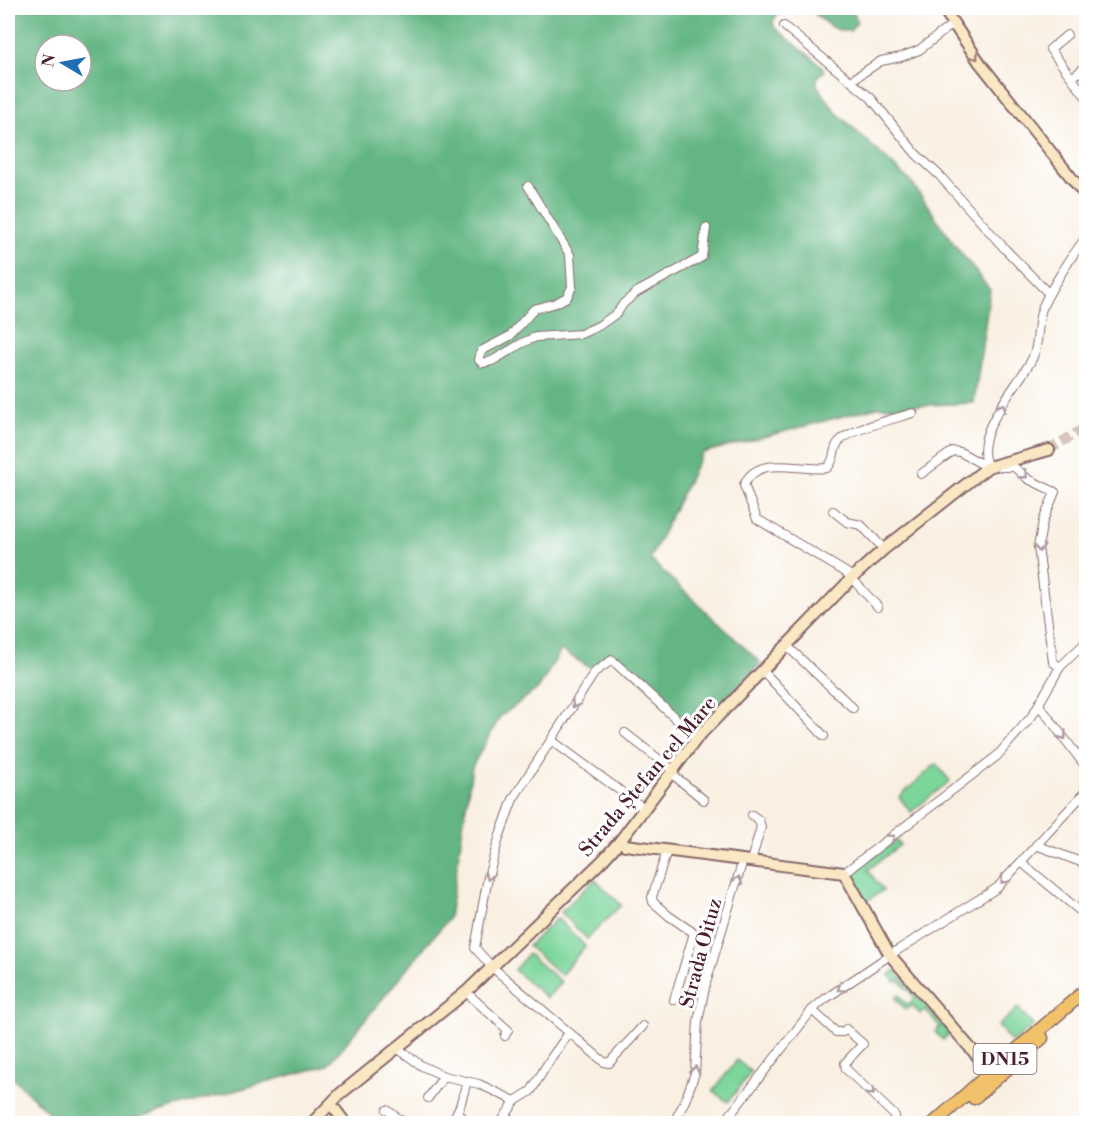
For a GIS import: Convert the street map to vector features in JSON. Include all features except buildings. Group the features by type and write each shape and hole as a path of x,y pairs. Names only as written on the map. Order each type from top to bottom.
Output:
{"main road":[{"name":"DN15","path":"933,1124 1086,990"},
{"name":"DN15","path":"945,1124 1086,1000"}],"street":[{"path":"943,8 980,63 1086,196"},
{"path":"855,78 876,64 913,53 953,24"},
{"path":"784,26 871,98 916,154 939,175 1049,294"},
{"path":"1067,34 1050,49 1086,97"},
{"path":"1072,78 1086,66"},
{"path":"528,186 570,255 572,287 567,297 556,303 534,309 510,336 481,351 479,360 482,363 492,361 536,337 580,334 610,320 637,292 702,257 706,228"},
{"path":"988,465 985,444 990,427 1034,353 1040,314 1049,294 1086,238"},
{"path":"878,607 852,578 757,519 744,485 746,479 753,474 774,465 827,468 832,464 838,442 846,436 913,413"},
{"name":"Strada Ștefan cel Mare","path":"311,1124 371,1068 466,992 620,841 697,738 852,578 884,549 988,465 1049,450"},
{"path":"921,474 953,451 988,465 1014,467 1028,479 1055,492 1043,521 1038,547 1053,662 1060,667"},
{"path":"833,511 847,522 861,525 884,549"},
{"path":"620,841 625,845 667,851 844,873 997,756 1032,716 1060,667 1086,642"},
{"path":"787,646 853,708"},
{"path":"643,1026 609,1063 604,1062 492,967 475,948 488,877 513,799 596,672 612,660 697,738"},
{"path":"763,671 824,736"},
{"path":"1039,705 1086,767"},
{"path":"625,733 704,800"},
{"path":"551,740 645,809"},
{"path":"723,1124 812,1010 890,955 997,888 1086,791"},
{"name":"Strada Oituz","path":"673,1124 685,1101 695,1073 698,1021 706,983 747,860 761,827 759,820 752,815"},
{"path":"1036,845 1086,864"},
{"path":"667,851 652,897 653,902 694,933 674,1000"},
{"path":"1021,862 1086,916"},
{"path":"844,873 890,955 991,1072"},
{"path":"466,992 508,1030 505,1036"},
{"path":"812,1010 836,1032 843,1032 846,1029 862,1044 845,1064 846,1069 895,1116 893,1124"},
{"path":"500,1124 515,1101 531,1091 569,1033"},
{"path":"397,1048 422,1066 444,1076 479,1084 515,1101"},
{"path":"428,1098 444,1076"},
{"path":"451,1124 457,1113 466,1081"},
{"path":"331,1104 346,1124"},
{"path":"387,1110 406,1124"},
{"path":"457,1113 466,1120"}],"green space":[{"path":"8,8 849,8 857,22 850,31 831,27 808,9 778,14 773,21 774,27 822,66 824,71 817,78 817,85 835,111 912,183 954,244 990,290 974,403 878,407 702,453 650,559 761,663 697,731 613,654 592,669 561,650 539,688 500,717 472,767 449,918 328,1065 114,1124 59,1123 8,1073"},
{"path":"936,764 950,781 911,812 899,797"},
{"path":"896,840 900,845 868,870 883,890 866,902 851,876"},
{"path":"595,879 621,905 587,939 561,912"},
{"path":"557,918 585,946 561,975 528,946"},
{"path":"528,954 561,982 547,998 514,970"},
{"path":"895,970 950,1033 943,1040 935,1032 940,1027 925,1010 920,1014 912,1005 906,1010 895,998 899,995 907,1005 915,998 899,980 896,982 890,975"},
{"path":"1018,1008 1033,1026 1012,1043 998,1026"},
{"path":"737,1060 751,1072 728,1102 713,1091"}],"tunnel":[{"path":"1049,450 1086,427"}]}
